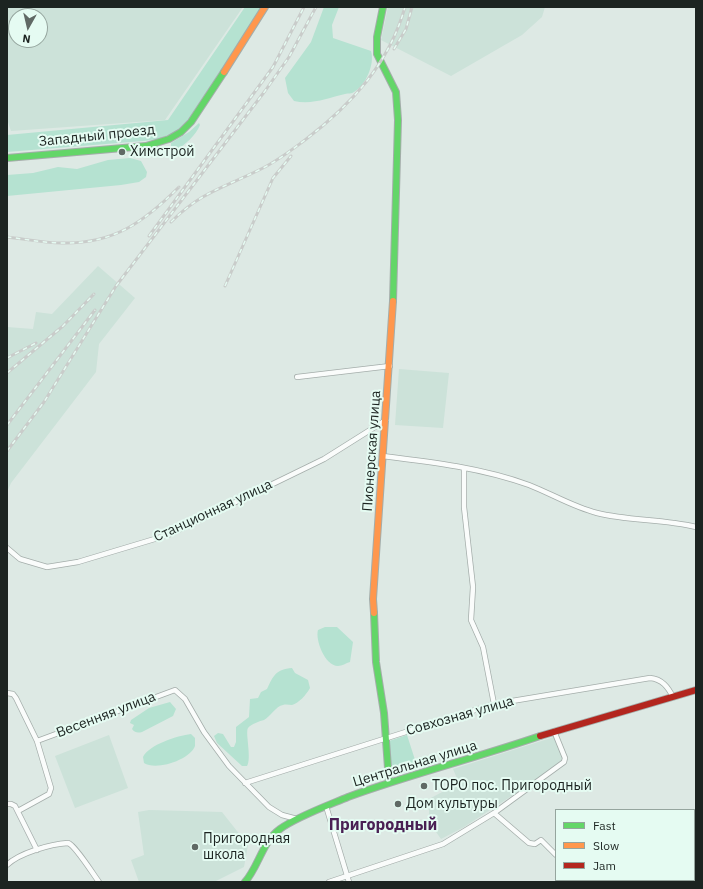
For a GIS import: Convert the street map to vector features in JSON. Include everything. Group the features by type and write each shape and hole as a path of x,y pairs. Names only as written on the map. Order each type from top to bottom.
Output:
{"street":[{"name":"Западный проезд","path":"7,158 146,146 163,141 175,135 186,127 199,111 265,7"},
{"name":"Пионерская улица","path":"383,7 377,37 376,54 396,92 398,120 390,366 373,600 376,662 384,713 389,782"},
{"path":"297,377 390,366"},
{"name":"Станционная улица","path":"7,548 20,559 47,567 78,562 168,535 324,459 386,420"},
{"path":"383,456 432,462 493,474 530,485 586,510 598,513 671,522 696,528"},
{"path":"464,468 464,507 473,587 472,620 483,647 494,704"},
{"name":"Совхозная улица","path":"244,783 494,704 650,678 657,679 663,683 673,697"},
{"name":"Весенняя улица","path":"37,742 175,690 185,698 219,755 244,783"},
{"name":"Центральная улица","path":"244,882 253,873 268,840 280,829 297,819 326,806 389,782 478,757 554,731 696,690"},
{"path":"7,693 13,694 16,698 37,742 51,784 51,791 49,794 18,811"},
{"path":"329,882 443,844 494,813 564,762 565,758 554,731"},
{"path":"244,783 273,810 297,819"},
{"path":"7,804 14,804 37,850"},
{"path":"326,806 350,882"},
{"path":"494,813 529,843 533,844 541,840 555,854"},
{"path":"7,865 16,858 37,850 64,843 72,844 99,882"}],"shaded area":[{"path":"7,7 243,7 165,120 11,131 7,119"},
{"path":"388,7 545,7 542,17 522,35 451,76 381,40"},
{"path":"98,266 135,298 99,344 96,372 11,483 7,492 7,327 33,329 36,312 52,314"},
{"path":"399,369 449,373 443,428 395,425"},
{"path":"109,735 128,788 75,808 55,756"},
{"path":"554,737 563,757 562,763 464,827 441,839 429,822 429,799 459,783 453,769"},
{"name":"Пригородная школа","path":"149,810 222,812 248,845 244,867 214,882 139,882 131,860 144,855 138,812"}],"green space":[{"path":"245,7 262,7 204,98 185,125 174,133 158,139 143,141 7,152 7,135 168,120"},
{"path":"324,7 339,7 332,25 333,38 371,51 371,68 366,79 353,93 314,102 294,101 288,93 285,78 311,42"},
{"path":"199,123 200,125 198,129 186,143 176,150 171,149 171,143 189,132"},
{"path":"130,158 141,161 147,172 146,177 139,182 7,196 7,175 33,173 58,167 77,169 108,160"},
{"path":"325,627 337,627 353,642 350,662 341,666 333,665 325,657 317,634 318,630"},
{"path":"292,668 295,673 308,680 310,688 297,702 292,705 280,706 275,709 266,719 253,724 248,728 247,735 249,758 247,766 242,766 217,743 214,736 218,733 223,734 231,747 234,747 236,742 236,727 249,717 250,699 258,698 261,692 267,689 276,674 282,670"},
{"path":"170,702 176,709 173,716 139,733 132,729 134,725 130,723 131,720 149,708"},
{"path":"191,734 195,738 195,746 187,756 164,765 156,766 144,763 143,757 151,748 164,741"},
{"path":"407,735 417,766 394,774 391,771 388,746 389,741"}],"railway":[{"path":"149,236 273,67 304,7"},
{"path":"7,451 44,402 116,286 265,91 289,57 316,7"},
{"path":"171,222 192,204 203,197 277,160 322,127 353,98 378,65 398,28 405,7"},
{"path":"394,49 406,29 412,7"},
{"path":"225,286 273,178 291,156"},
{"path":"7,237 55,243 97,240 113,235 140,220 153,211 179,187"},
{"path":"7,373 63,326 94,294"},
{"path":"7,425 95,310"},
{"path":"7,358 36,343"}],"traffic: fast":[{"path":"383,7 377,37 377,54 396,92 398,120 393,301"},
{"path":"7,158 146,146 169,139 181,132 191,122 224,72"},
{"path":"374,613 376,662 384,713 389,782"},
{"path":"245,882 274,834 295,820 348,797 540,736"}],"traffic: slow":[{"path":"224,72 265,7"},
{"path":"374,613 373,599 393,301"}],"traffic: jam":[{"path":"540,736 696,690"}],"place":[{"name":"Химстрой","path":"122,152"},
{"name":"ТОРО пос. Пригородный","path":"424,786"},
{"name":"Дом культуры","path":"398,804"},
{"name":"Пригородная школа","path":"195,847"}],"district":[{"name":"Пригородный","path":"383,825"}]}
